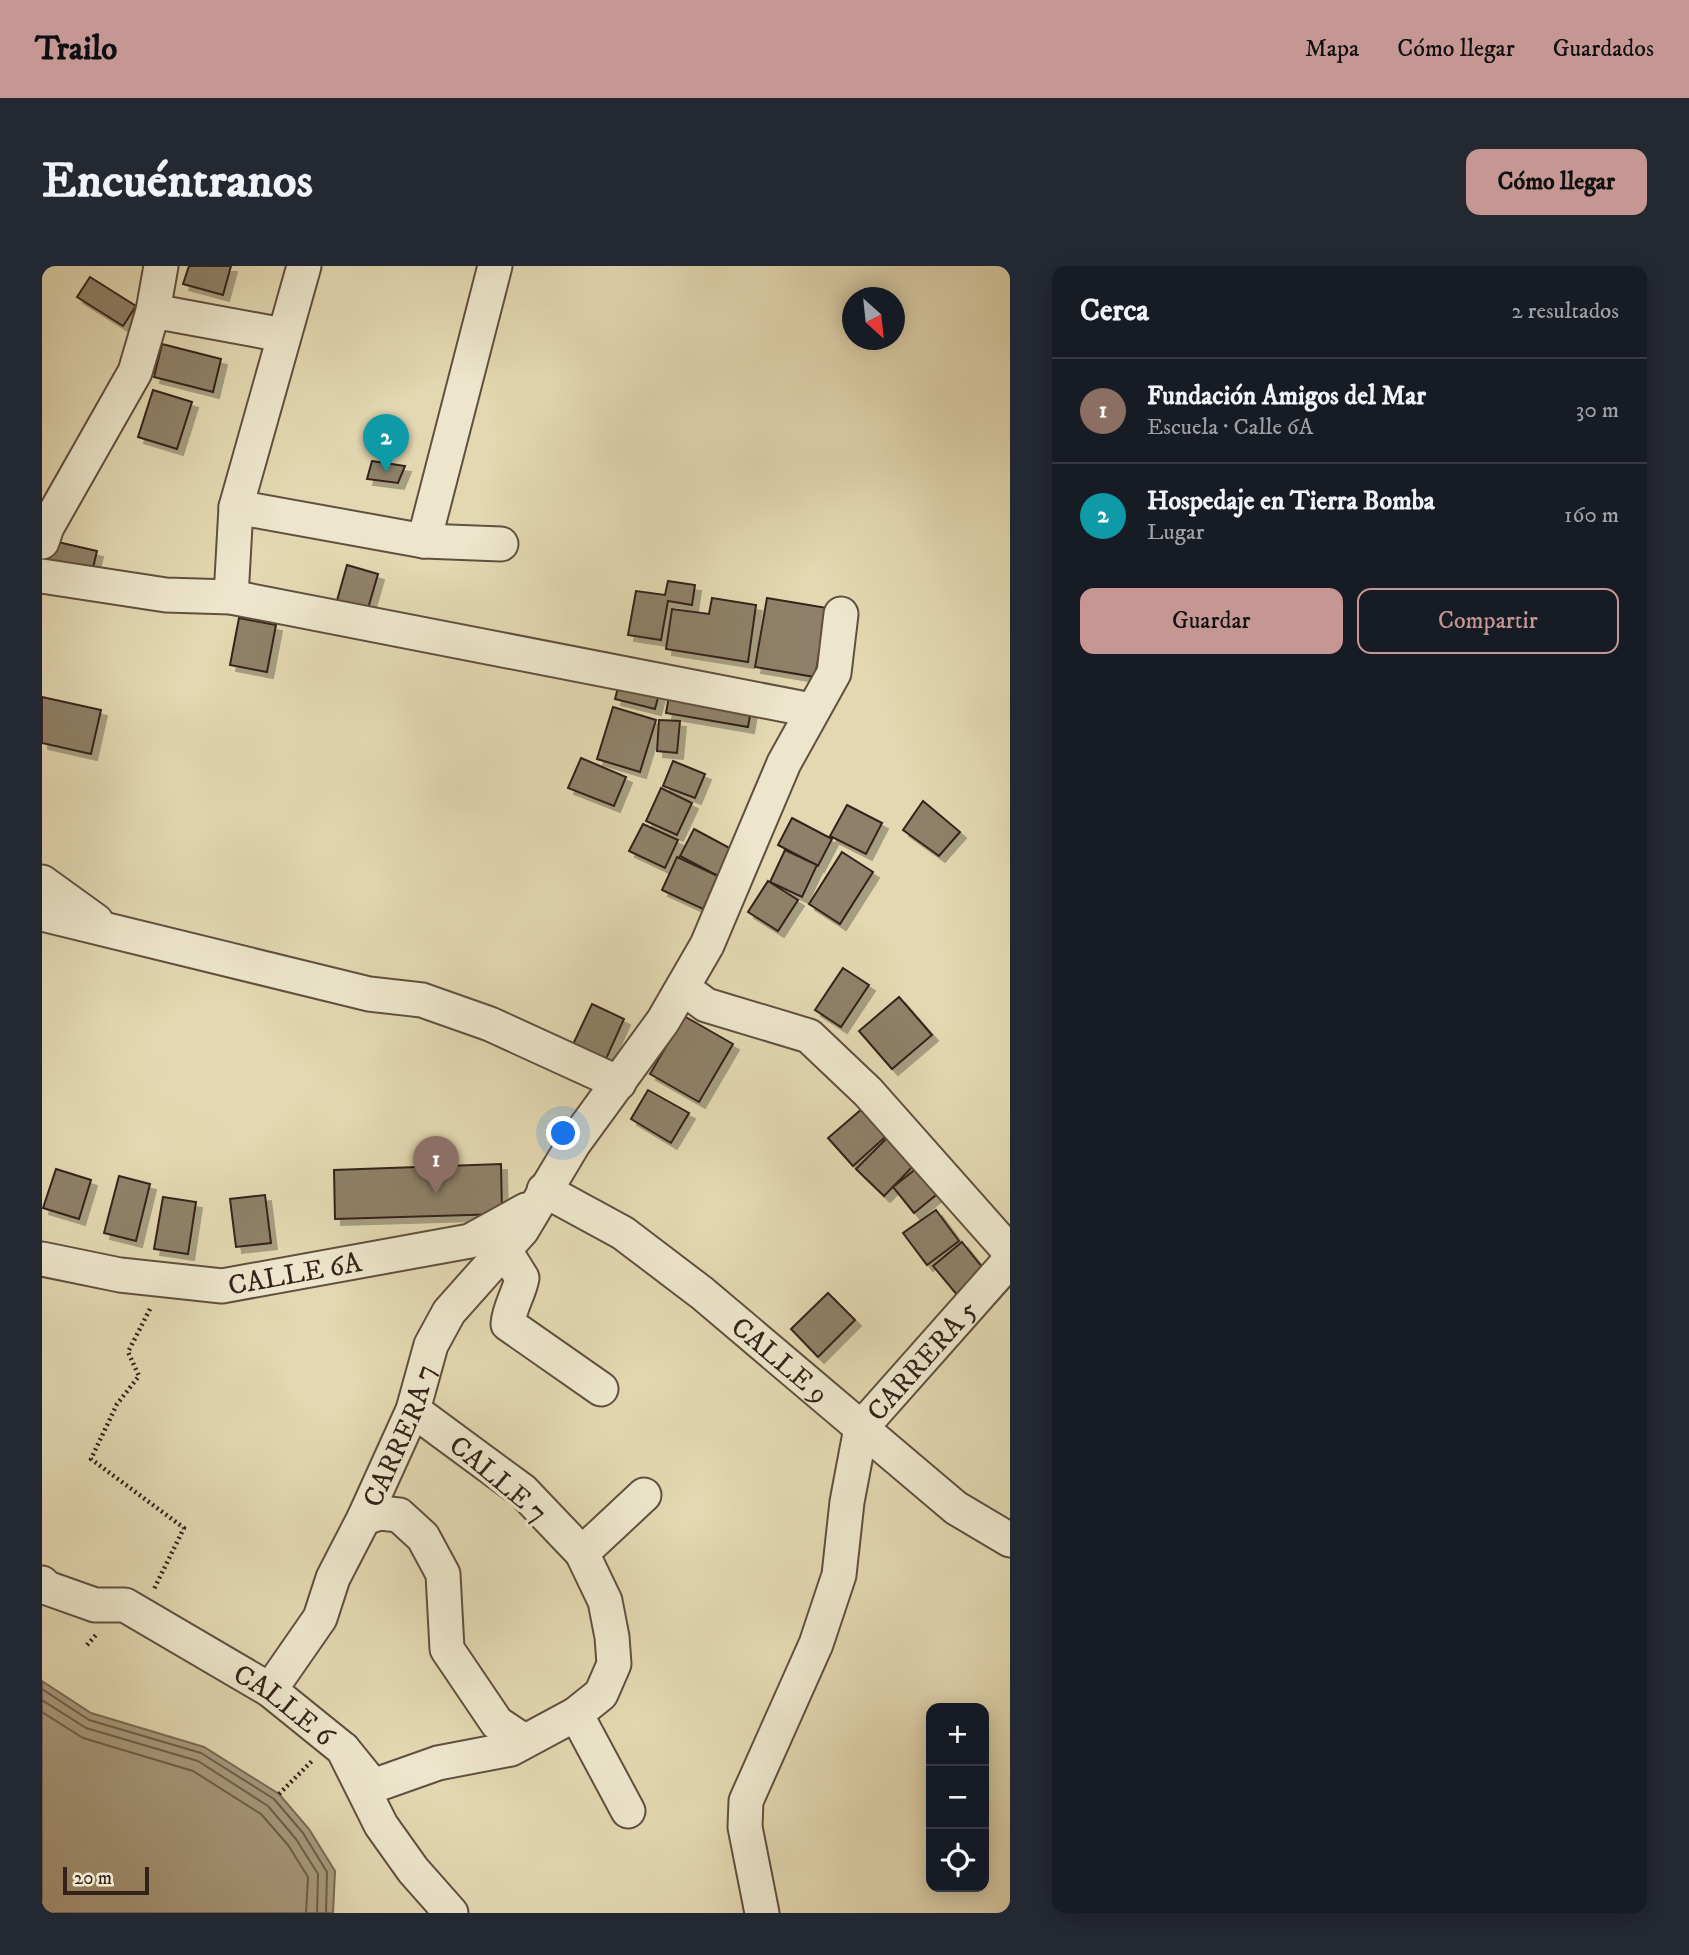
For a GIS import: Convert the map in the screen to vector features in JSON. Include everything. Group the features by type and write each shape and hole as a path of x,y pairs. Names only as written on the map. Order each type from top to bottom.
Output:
{"street":[{"path":"44,532 135,372 153,311 161,266"},
{"path":"231,597 236,507 304,266"},
{"path":"424,541 495,266"},
{"path":"153,311 283,335"},
{"path":"236,507 424,541 501,544"},
{"path":"42,576 166,596 231,597 811,710"},
{"name":"CARRERA 7","path":"270,1690 320,1618 333,1578 414,1410 431,1345 449,1312 522,1230 540,1197 683,988 707,945 756,825 811,710 834,673 841,614"},
{"path":"42,882 112,932"},
{"path":"42,914 369,994 422,1000 490,1024 619,1083"},
{"path":"683,988 706,1004 809,1036 819,1044 868,1092 1010,1252"},
{"name":"CALLE 6A","path":"42,1259 120,1275 222,1286 470,1241 540,1197"},
{"name":"CALLE 9","path":"540,1197 623,1233 702,1293 956,1508 1010,1539"},
{"path":"504,1249 522,1278 519,1293 508,1313 508,1324 601,1389"},
{"name":"CARRERA 5","path":"861,1428 1010,1260"},
{"name":"CALLE 7","path":"337,1744 373,1786 439,1763 511,1749 576,1714 601,1694 614,1664 605,1601 582,1553 523,1491 414,1410"},
{"path":"762,1913 745,1827 746,1801 816,1644 839,1576 846,1502 861,1428"},
{"path":"582,1553 644,1495"},
{"path":"364,1518 380,1513 399,1515 423,1537 443,1574 447,1649 497,1723 524,1741"},
{"path":"42,1583 47,1588 95,1605 125,1605"},
{"name":"CALLE 6","path":"125,1605 270,1690 337,1744 381,1825 413,1870 451,1913"},
{"path":"576,1714 628,1811"}],"path":[{"path":"87,1645 125,1605 153,1592 184,1528 91,1459 117,1404 139,1376 128,1352 150,1309 140,1304"},
{"path":"279,1794 337,1744"}],"water":[{"path":"42,1681 91,1713 204,1747 279,1794 309,1829 335,1871 333,1913 42,1913"}],"building":[{"path":"189,266 231,266 223,295 183,284"},
{"path":"90,277 136,306 123,326 77,297"},
{"path":"162,344 221,359 213,392 154,377"},
{"path":"153,390 192,402 177,449 138,437"},
{"path":"372,461 405,466 398,483 367,479"},
{"path":"49,540 97,551 92,572 44,561"},
{"path":"347,565 378,574 365,619 334,611"},
{"path":"668,581 695,585 692,605 668,601 661,640 628,635 636,591 665,595"},
{"path":"712,598 756,605 748,662 666,649 672,609 709,614"},
{"path":"767,598 827,608 815,677 755,667"},
{"path":"239,618 276,625 267,672 230,665"},
{"path":"624,665 664,675 655,709 615,699"},
{"path":"672,679 754,693 748,727 666,713"},
{"path":"42,697 101,710 91,754 42,743"},
{"path":"613,707 656,720 640,772 597,759"},
{"path":"659,720 680,721 677,753 657,751"},
{"path":"581,758 626,777 614,806 568,788"},
{"path":"673,761 705,774 695,798 663,786"},
{"path":"661,788 692,803 677,835 646,821"},
{"path":"923,801 960,832 939,856 903,830"},
{"path":"847,805 882,823 866,854 830,836"},
{"path":"792,818 832,839 818,866 778,845"},
{"path":"643,824 678,840 665,868 629,851"},
{"path":"694,829 739,853 718,876 680,856"},
{"path":"785,850 817,865 802,897 770,882"},
{"path":"842,852 873,872 840,924 809,904"},
{"path":"677,857 718,876 703,909 662,890"},
{"path":"768,881 798,900 778,931 748,912"},
{"path":"843,968 869,985 841,1027 815,1010"},
{"path":"899,997 932,1035 892,1069 859,1031"},
{"path":"592,1004 624,1019 601,1070 568,1055"},
{"path":"684,1016 733,1044 699,1102 650,1074"},
{"path":"648,1090 689,1113 671,1143 631,1119"},
{"path":"870,1102 894,1129 853,1166 828,1138"},
{"path":"895,1130 922,1157 884,1196 856,1169"},
{"path":"926,1161 947,1186 914,1213 893,1187"},
{"path":"501,1164 502,1214 335,1219 334,1170"},
{"path":"56,1169 91,1180 79,1219 43,1208"},
{"path":"119,1176 150,1184 136,1241 104,1233"},
{"path":"265,1195 271,1243 236,1247 230,1199"},
{"path":"163,1197 196,1202 188,1254 154,1249"},
{"path":"936,1210 959,1241 927,1265 903,1233"},
{"path":"962,1242 986,1272 958,1296 933,1266"},
{"path":"828,1293 855,1320 818,1357 791,1329"}],"place":[{"name":"Hospedaje en Tierra Bomba","path":"386,472"},
{"name":"Fundación Amigos del Mar","path":"436,1194"}]}
